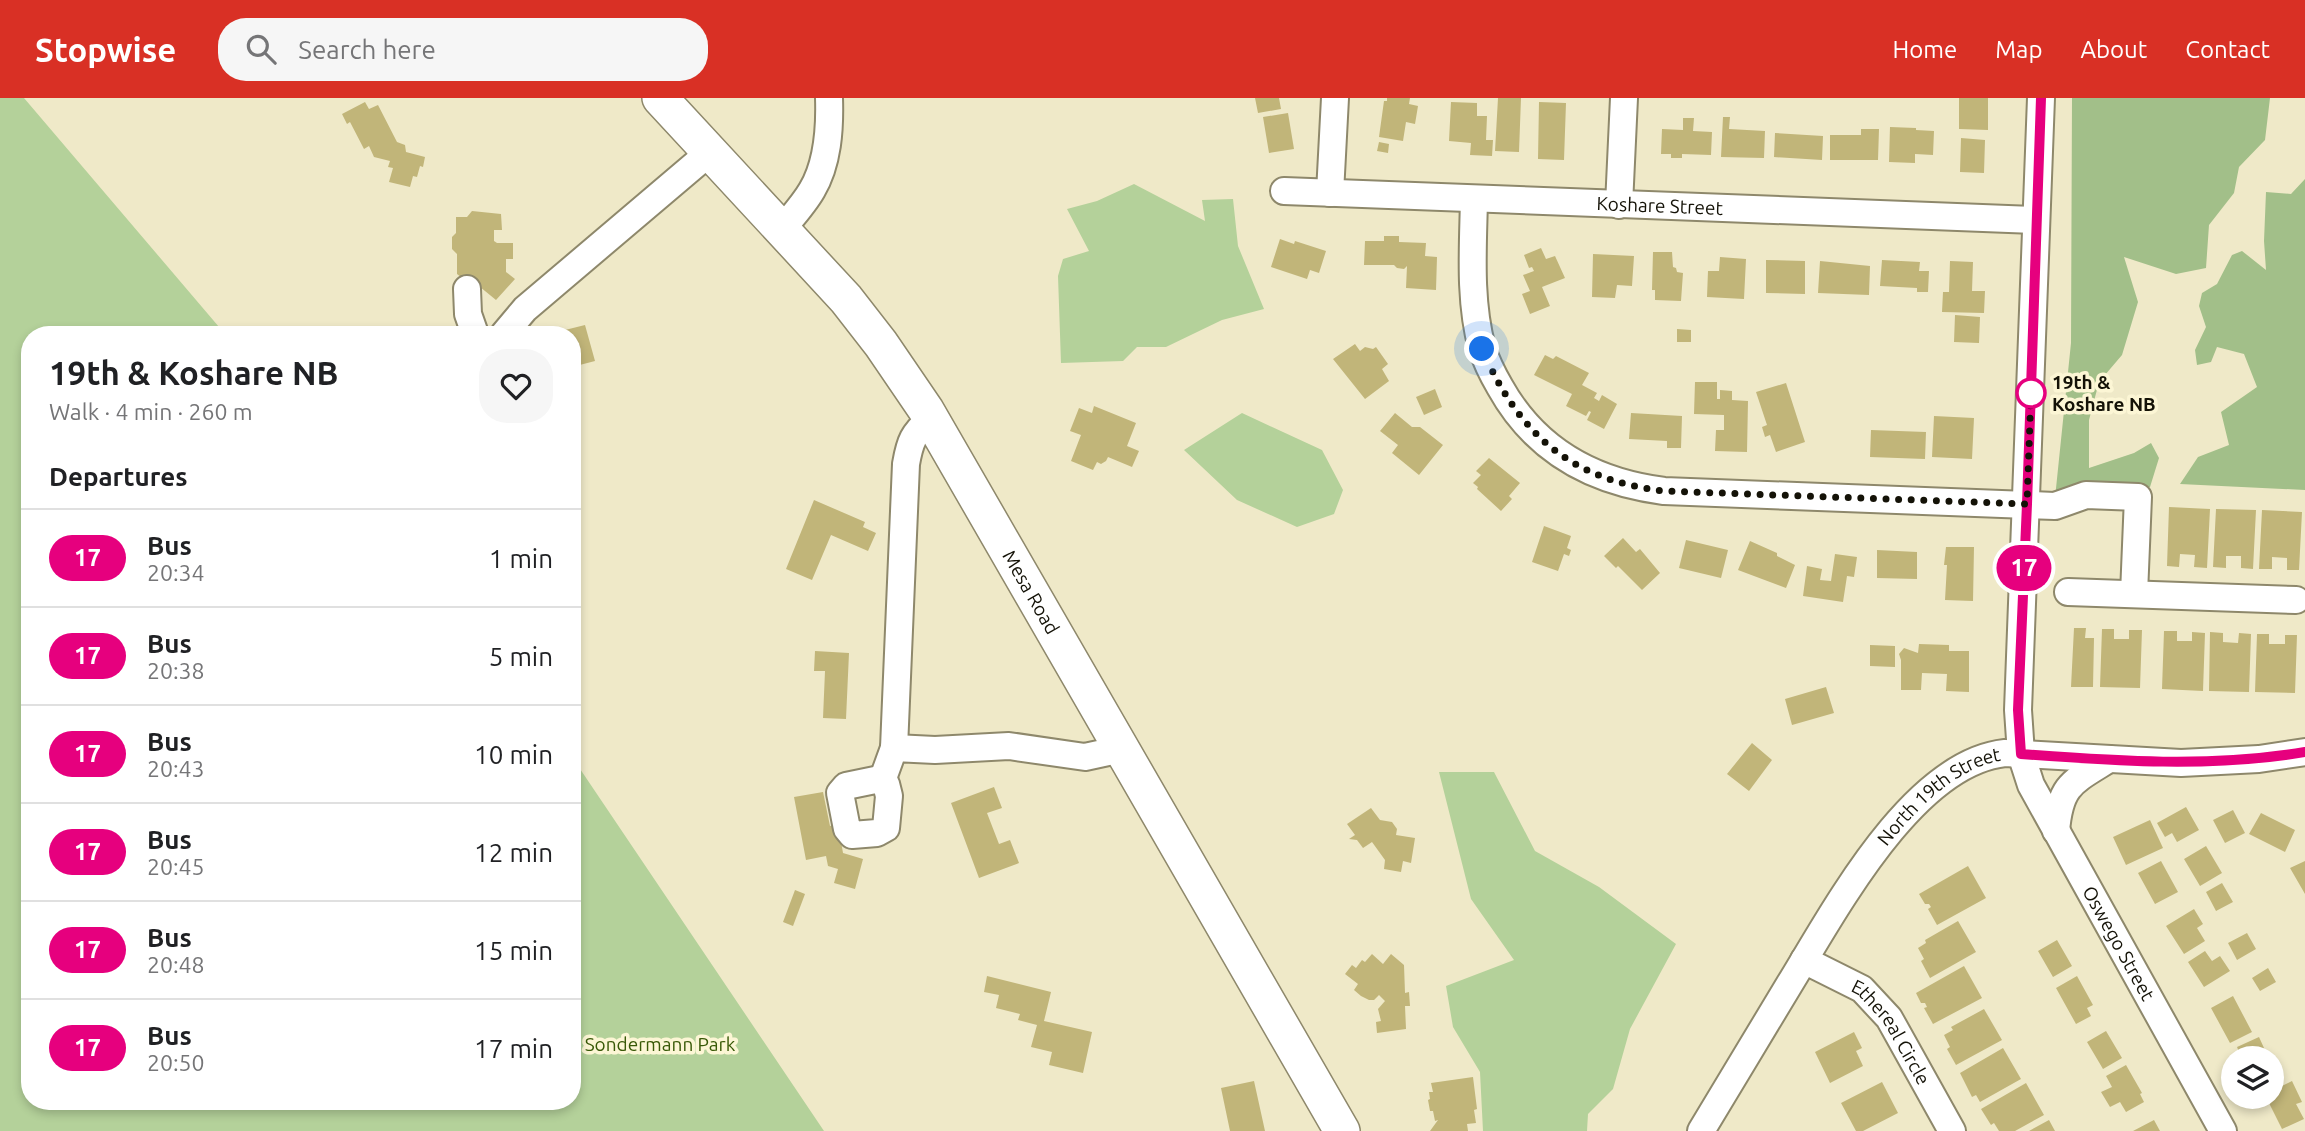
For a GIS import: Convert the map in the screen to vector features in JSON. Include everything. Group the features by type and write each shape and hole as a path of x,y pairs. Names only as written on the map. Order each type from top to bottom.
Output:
{"main road":[{"name":"Mesa Road","path":"660,98 846,299 931,418 1342,1131"}],"street":[{"path":"782,229 819,177 826,154 829,98"},
{"path":"1331,193 1335,98"},
{"path":"1619,205 1624,98"},
{"name":"North 19th Street","path":"1701,1131 1828,919 1901,818 1927,792 1967,764 1991,754 2021,754 2018,710 2041,98"},
{"path":"512,326 535,301 710,152"},
{"name":"Koshare Street","path":"1284,191 2036,220"},
{"path":"1474,199 1472,275 1482,349 1507,398 1524,423 1559,453 1592,473 1637,488 1664,491 2055,506 2086,495 2138,497 2134,594"},
{"path":"467,289 468,314 472,326"},
{"path":"883,780 894,748 906,464 911,440 931,418"},
{"path":"2068,592 2296,600"},
{"path":"894,748 935,750 1002,745 1085,757 1122,749"},
{"path":"2021,754 2181,763 2303,756"},
{"name":"Oswego Street","path":"2021,754 2031,785 2223,1131"},
{"path":"2056,831 2063,793 2082,775 2109,760"},
{"name":"Ethereal Circle","path":"1804,960 1862,989 1877,1003 1889,1018 1952,1131"}],"green space":[{"name":"Sondermann Park","path":"0,98 24,98 218,326 21,326 21,1110 581,1110 581,770 824,1131 0,1131"},
{"path":"2072,98 2270,98 2265,140 2239,167 2234,193 2209,225 2206,268 2176,274 2124,257 2138,302 2122,355 2099,382 2089,420 2089,468 2134,453 2151,443 2159,458 2150,487 2087,486 2055,498 2071,343"},
{"path":"2305,179 2305,490 2180,484 2198,457 2229,445 2221,412 2257,387 2244,354 2217,347 2211,362 2197,365 2195,350 2206,327 2199,306 2202,293 2217,284 2232,255 2242,251 2266,270 2266,192 2291,194"},
{"path":"1134,184 1205,221 1202,200 1233,199 1238,246 1264,309 1222,320 1166,347 1137,347 1123,361 1061,363 1058,276 1063,259 1089,251 1067,209 1097,201"},
{"path":"1242,413 1322,450 1343,490 1334,514 1297,527 1237,500 1184,450"},
{"path":"1439,772 1494,772 1535,851 1599,887 1676,944 1630,1029 1613,1089 1588,1114 1587,1131 1483,1131 1480,1072 1453,1027 1446,986 1514,960 1471,899"}],"building":[{"path":"1255,98 1279,98 1281,109 1258,113"},
{"path":"1387,98 1410,98 1409,104 1418,106 1415,124 1406,122 1403,141 1379,137 1384,101 1387,101"},
{"path":"1498,98 1521,98 1519,152 1495,151"},
{"path":"1959,98 1988,98 1988,130 1959,129"},
{"path":"365,102 369,109 378,105 397,142 405,145 406,152 425,157 423,167 420,166 417,177 413,176 410,187 389,182 393,168 388,167 390,161 374,157 369,146 364,149 350,122 347,124 342,114"},
{"path":"1451,102 1477,103 1477,116 1487,116 1486,140 1493,140 1492,156 1470,155 1471,143 1449,141"},
{"path":"1539,102 1566,103 1564,160 1538,159"},
{"path":"1288,113 1294,149 1269,153 1263,117"},
{"path":"1723,117 1730,117 1729,129 1765,131 1764,158 1721,157"},
{"path":"1683,118 1694,118 1693,131 1712,132 1711,155 1682,154 1682,158 1671,158 1671,154 1661,154 1662,129 1683,130"},
{"path":"1890,127 1934,131 1933,155 1915,154 1915,163 1889,162"},
{"path":"1861,129 1879,129 1878,160 1830,160 1830,135 1861,135"},
{"path":"1775,133 1823,136 1822,160 1774,157"},
{"path":"1961,138 1985,140 1984,173 1960,172"},
{"path":"1379,142 1389,144 1388,153 1377,151"},
{"path":"472,211 501,214 502,230 494,230 494,241 513,243 513,259 506,259 506,272 515,279 496,300 474,282 466,281 457,274 457,254 452,249 456,217 467,217"},
{"path":"1384,236 1399,236 1399,242 1426,243 1425,256 1437,257 1436,290 1406,288 1407,266 1404,269 1394,265 1364,265 1365,241 1384,241"},
{"path":"1280,239 1326,251 1319,273 1310,270 1307,279 1271,267"},
{"path":"1541,248 1546,259 1555,256 1565,278 1542,287 1550,306 1530,314 1522,294 1530,291 1523,275 1534,271 1532,267 1529,268 1524,255"},
{"path":"1653,252 1672,252 1673,267 1677,272 1683,273 1681,301 1655,300 1655,290 1652,290"},
{"path":"1593,254 1634,256 1632,286 1617,285 1615,298 1592,297"},
{"path":"1720,257 1746,259 1744,299 1707,297 1708,271 1719,271"},
{"path":"1766,260 1805,261 1805,294 1766,293"},
{"path":"1882,260 1920,262 1919,271 1929,271 1928,292 1917,292 1917,288 1880,286"},
{"path":"1820,261 1870,266 1869,295 1818,293"},
{"path":"1950,261 1973,262 1972,291 1985,291 1984,313 1942,312 1943,292 1949,292"},
{"path":"1955,315 1980,317 1979,343 1954,342"},
{"path":"585,325 595,361 581,365 581,326"},
{"path":"1677,329 1691,330 1691,342 1677,342"},
{"path":"1355,344 1360,351 1365,347 1376,347 1388,364 1382,369 1389,381 1365,399 1333,359"},
{"path":"1545,355 1553,359 1556,356 1589,373 1582,385 1597,393 1594,398 1599,401 1602,395 1617,404 1604,429 1587,420 1591,412 1586,416 1566,406 1572,394 1534,375"},
{"path":"1695,382 1717,382 1717,399 1720,399 1720,390 1732,391 1732,400 1748,401 1747,452 1715,451 1716,430 1724,430 1724,415 1694,414"},
{"path":"1786,383 1805,442 1776,452 1770,435 1765,437 1762,427 1767,425 1756,392"},
{"path":"1435,389 1442,407 1424,415 1416,397"},
{"path":"1094,406 1136,423 1127,446 1139,451 1132,467 1108,457 1101,464 1097,462 1093,470 1071,461 1081,435 1070,431 1079,408 1092,413"},
{"path":"1395,413 1412,427 1420,427 1443,445 1419,475 1392,453 1398,445 1380,431"},
{"path":"1631,413 1682,416 1681,448 1667,448 1667,441 1629,439"},
{"path":"1934,416 1974,418 1972,459 1932,457"},
{"path":"1871,430 1926,432 1925,459 1870,457"},
{"path":"1489,458 1520,483 1509,496 1512,499 1501,511 1473,483 1481,475 1476,471"},
{"path":"814,500 865,522 863,527 876,533 868,551 831,535 812,580 786,569"},
{"path":"2169,507 2210,509 2207,568 2194,567 2195,555 2180,554 2179,567 2167,566"},
{"path":"2216,509 2256,510 2253,569 2241,568 2241,556 2226,556 2226,568 2213,567"},
{"path":"2262,510 2302,512 2299,570 2287,570 2287,558 2272,557 2272,569 2259,569"},
{"path":"1544,526 1571,536 1567,548 1571,550 1569,556 1564,554 1558,571 1532,562"},
{"path":"1623,538 1636,552 1640,549 1660,573 1642,590 1604,556"},
{"path":"1686,540 1728,550 1721,578 1679,568"},
{"path":"1750,541 1777,553 1777,556 1795,565 1786,588 1738,570"},
{"path":"1946,547 1974,547 1973,601 1945,600"},
{"path":"1877,550 1917,552 1917,579 1877,578"},
{"path":"1835,554 1857,557 1854,577 1847,576 1843,602 1803,596 1807,566 1822,569 1820,580 1831,581"},
{"path":"2074,628 2086,628 2085,638 2094,638 2093,687 2071,687"},
{"path":"2102,629 2114,629 2114,639 2129,639 2129,630 2142,630 2140,688 2100,687"},
{"path":"2164,631 2177,631 2177,641 2192,641 2192,632 2205,633 2203,691 2162,689"},
{"path":"2210,632 2223,633 2223,642 2238,643 2239,633 2251,634 2249,692 2209,691"},
{"path":"2257,634 2269,634 2269,644 2285,644 2285,635 2297,635 2295,693 2255,692"},
{"path":"1919,644 1949,645 1949,651 1969,651 1969,692 1946,691 1947,674 1922,673 1921,690 1901,690 1899,654 1904,648 1918,653"},
{"path":"1870,645 1895,646 1895,667 1870,666"},
{"path":"815,651 849,653 846,719 823,718 825,671 814,671"},
{"path":"1826,687 1834,713 1792,725 1785,699"},
{"path":"1752,743 1772,760 1749,791 1727,774"},
{"path":"994,787 1002,808 987,813 999,844 1010,840 1019,863 979,878 951,803"},
{"path":"823,792 830,826 838,824 843,853 863,859 855,889 834,883 838,869 828,866 826,856 806,860 794,797"},
{"path":"2186,807 2199,830 2177,842 2172,833 2165,837 2157,823"},
{"path":"1371,808 1380,820 1392,822 1397,829 1396,835 1415,838 1411,863 1403,861 1401,872 1384,869 1385,860 1372,842 1363,848 1357,840 1349,839 1355,835 1347,824"},
{"path":"2233,810 2245,833 2225,843 2213,820"},
{"path":"2261,813 2295,830 2285,852 2249,834"},
{"path":"2150,820 2163,848 2126,865 2113,837"},
{"path":"2206,846 2222,873 2200,886 2184,859"},
{"path":"2161,861 2178,892 2155,904 2138,873"},
{"path":"2305,861 2305,894 2290,868"},
{"path":"1968,866 1986,898 1937,925 1928,909 1931,907 1925,904 1919,894"},
{"path":"2222,883 2233,902 2216,911 2206,892"},
{"path":"795,890 805,894 793,926 783,922"},
{"path":"2194,909 2203,924 2197,928 2205,941 2184,954 2166,926"},
{"path":"1958,921 1976,952 1930,978 1918,948 1926,943 1925,940"},
{"path":"2247,933 2256,949 2237,960 2228,943"},
{"path":"2057,940 2072,966 2053,977 2038,951"},
{"path":"2205,951 2212,961 2220,956 2230,971 2204,987 2188,962"},
{"path":"1372,954 1383,964 1391,954 1404,965 1405,993 1409,992 1410,1006 1405,1006 1406,1029 1377,1033 1376,1022 1381,1021 1378,1009 1385,1001 1379,995 1374,1000 1361,996 1354,990 1358,984 1345,974 1352,965 1356,968"},
{"path":"1964,966 1982,998 1933,1024 1924,1008 1927,1007 1925,1003 1921,1003 1916,993"},
{"path":"2268,968 2276,982 2260,991 2252,978"},
{"path":"987,976 1051,992 1044,1021 1092,1032 1083,1073 1049,1065 1052,1052 1031,1047 1037,1025 1018,1020 1020,1014 996,1008 999,995 984,992"},
{"path":"2077,976 2093,1005 2087,1008 2091,1016 2076,1024 2056,988"},
{"path":"2233,996 2252,1032 2230,1043 2211,1008"},
{"path":"1984,1009 2002,1040 1956,1065 1947,1049 1950,1047 1944,1035 1953,1030 1951,1027"},
{"path":"2106,1031 2122,1058 2103,1069 2087,1042"},
{"path":"1854,1032 1862,1048 1856,1051 1863,1066 1830,1083 1815,1052"},
{"path":"2259,1037 2263,1046 2239,1046"},
{"path":"2003,1048 2021,1079 1980,1102 1976,1095 1972,1097 1960,1073"},
{"path":"2126,1065 2142,1093 2140,1094 2144,1102 2126,1112 2120,1102 2110,1107 2101,1092 2112,1087 2106,1076"},
{"path":"1473,1077 1476,1123 1467,1124 1468,1131 1430,1131 1438,1120 1435,1121 1433,1111 1430,1111 1428,1100 1429,1092 1433,1092 1431,1083"},
{"path":"1254,1081 1265,1131 1230,1131 1221,1088"},
{"path":"2292,1081 2302,1102 2296,1104 2304,1119 2282,1129 2272,1109 2284,1109 2284,1085"},
{"path":"1882,1082 1898,1113 1863,1131 1856,1131 1841,1103"},
{"path":"2026,1083 2044,1115 2015,1131 1999,1131 1994,1123 1991,1125 1981,1109"},
{"path":"2049,1120 2055,1131 2029,1131"},
{"path":"2154,1120 2160,1131 2133,1131"}],"bus line":[{"name":"17","path":"2041,98 2018,710 2021,754 2181,763 2259,759 2305,752"}],"place":[{"name":"19th & Koshare NB","path":"2031,393"}],"route":[{"path":"1482,349 1507,398 1524,423 1543,442 1592,473 1614,482 1664,491 2027,504 2031,393"}]}
